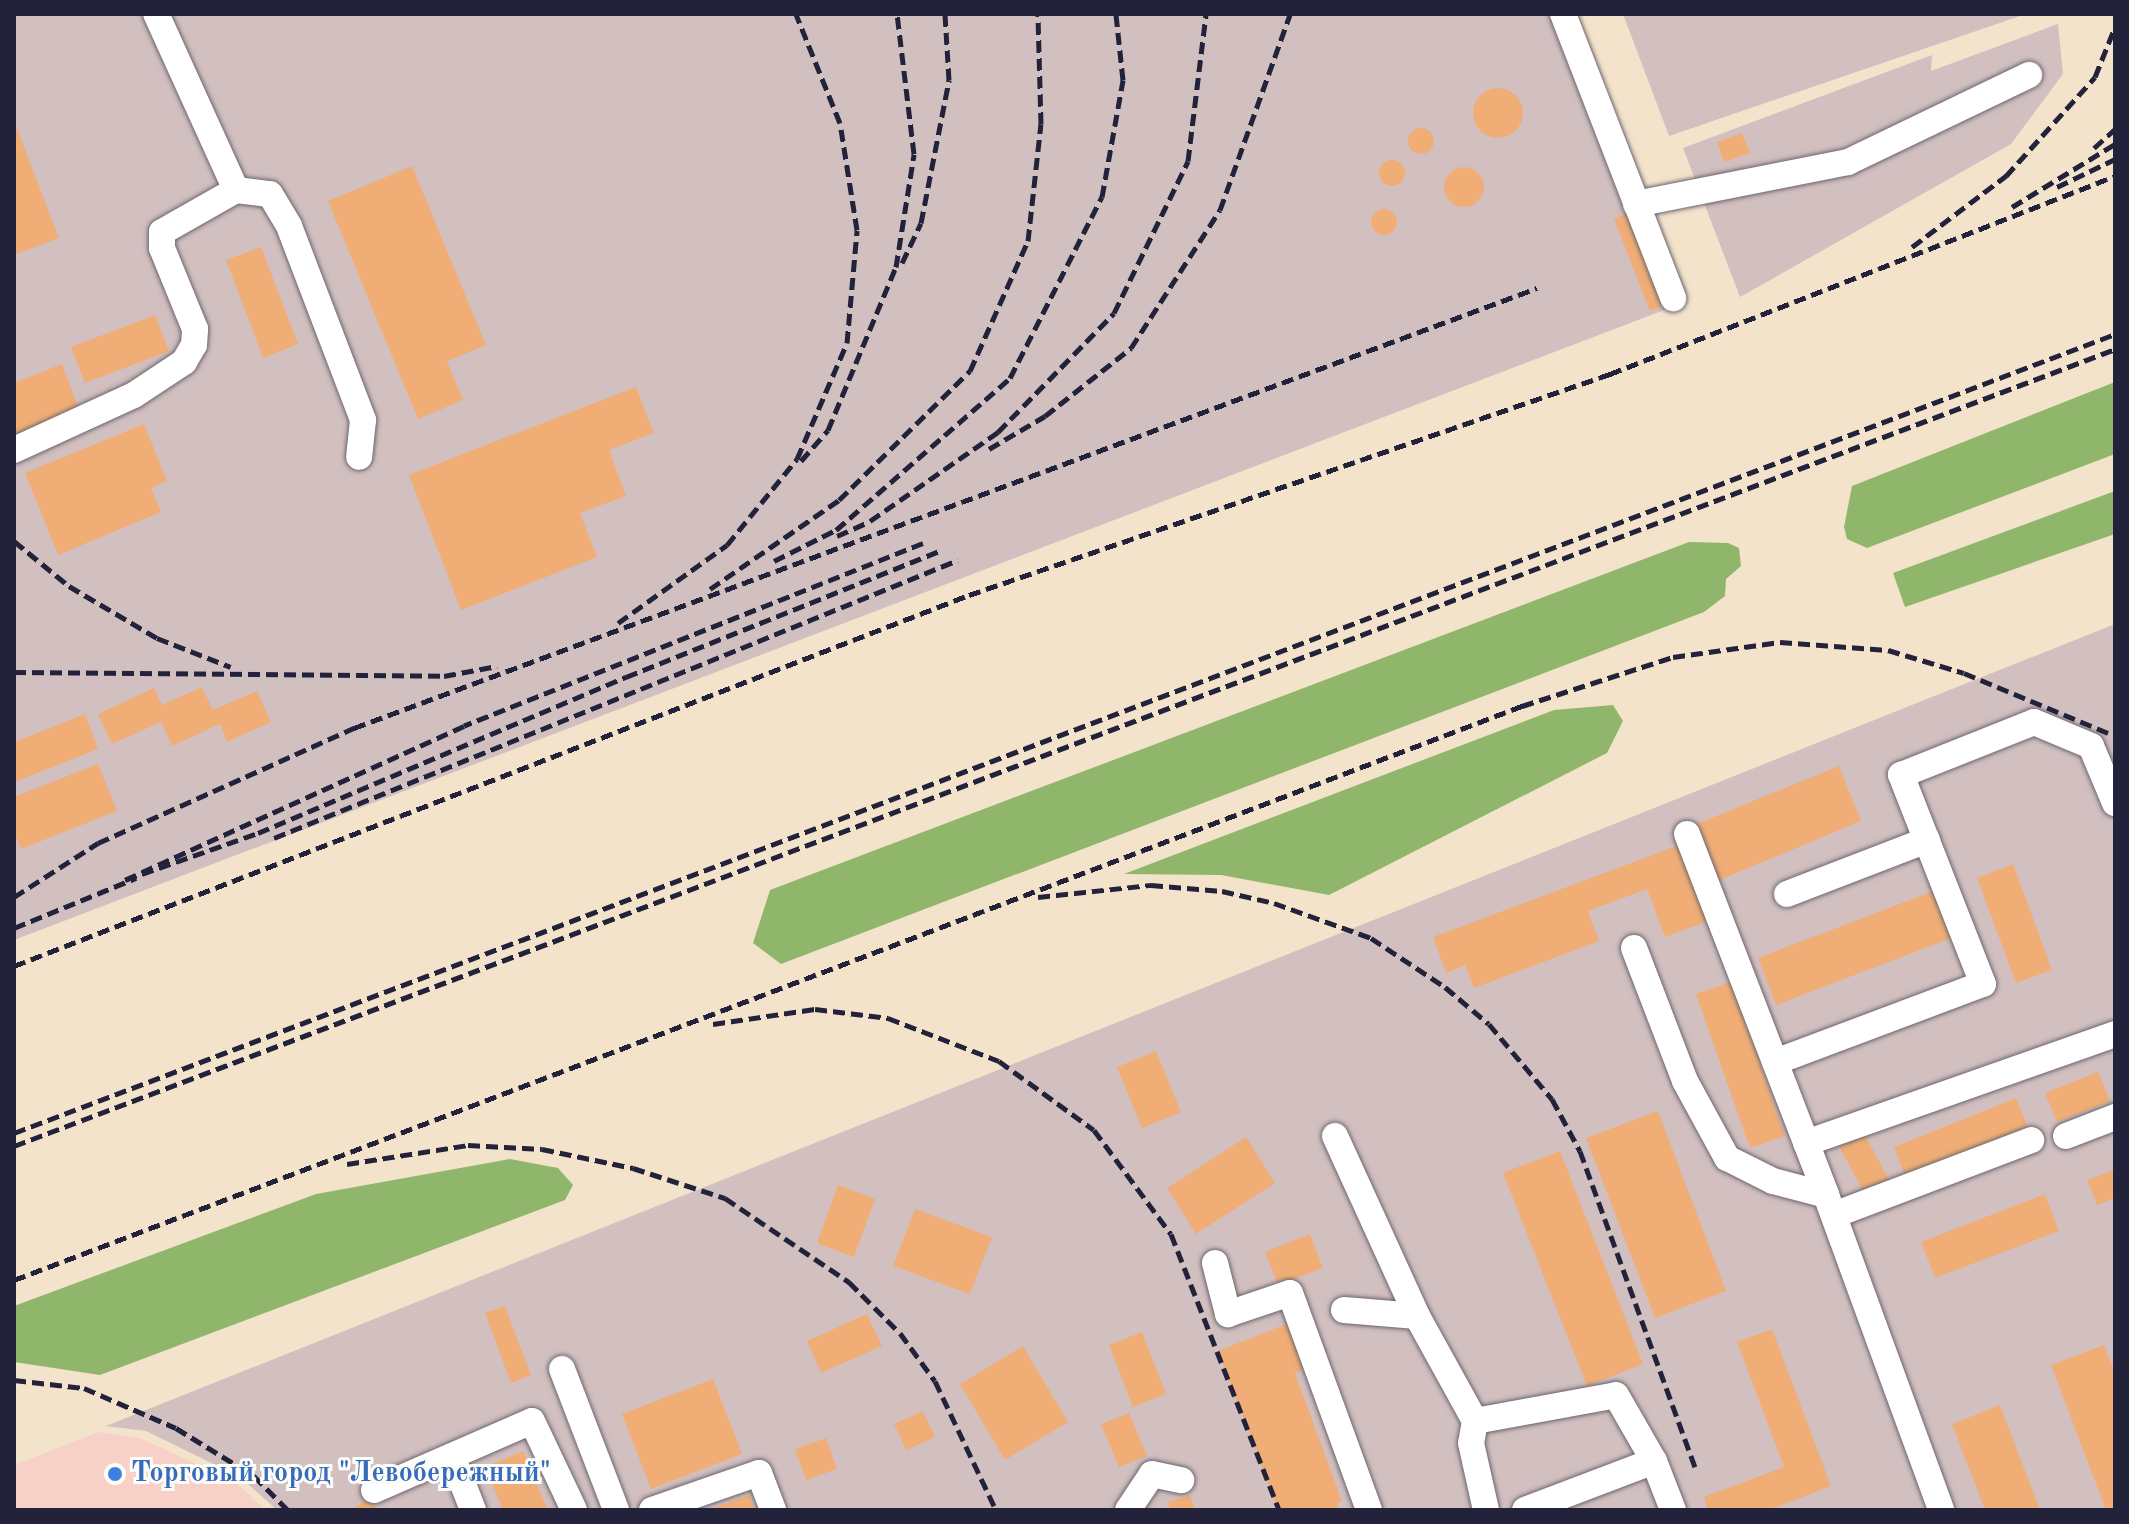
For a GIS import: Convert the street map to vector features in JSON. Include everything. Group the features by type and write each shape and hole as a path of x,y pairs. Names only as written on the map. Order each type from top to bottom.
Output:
{"lane":[{"path":"156,14 236,190"},
{"path":"1563,14 1673,298"},
{"path":"1636,204 1848,162 2029,75"},
{"path":"14,450 134,395 184,362 195,329 162,248 162,232 236,190 270,194 289,226 363,420 359,457"},
{"path":"1775,1062 1983,984 1901,775 2034,722 2091,746 2115,803"},
{"path":"1687,834 1830,1205 1941,1510"},
{"path":"1787,894 1927,840"},
{"path":"1634,948 1685,1081 1727,1158 1773,1181 1830,1205 2031,1140"},
{"path":"1806,1143 2115,1034"},
{"path":"2066,1136 2115,1117"},
{"path":"1335,1136 1417,1316 1475,1421 1471,1443 1486,1510"},
{"path":"1215,1263 1228,1314 1290,1293 1369,1510"},
{"path":"1344,1310 1417,1316"},
{"path":"562,1369 616,1510"},
{"path":"1475,1421 1616,1395 1654,1461 1673,1510"},
{"path":"374,1490 532,1421 574,1510"},
{"path":"452,1456 473,1510"},
{"path":"1525,1510 1654,1461"},
{"path":"652,1510 759,1473 773,1510"},
{"path":"1128,1510 1152,1474 1181,1480"}],"shaded area":[{"path":"14,14 1551,14 1667,309 14,940"},
{"path":"1623,14 2026,14 1669,136"},
{"path":"2058,24 2063,74 2011,144 1740,297 1683,148 1932,55 1931,71"},
{"path":"2115,624 2115,1510 277,1510 240,1477 146,1431 106,1426"},
{"name":"Торговый город \"Левобережный\"","path":"99,1432 140,1438 235,1482 266,1510 14,1510 14,1465"}],"green space":[{"path":"2115,382 2115,454 1867,548 1847,539 1844,527 1852,486"},
{"path":"2115,491 2115,534 1905,607 1893,573"},
{"path":"1689,542 1728,543 1739,548 1741,566 1726,579 1725,596 1704,612 781,964 753,943 770,890"},
{"path":"1613,705 1623,721 1607,753 1329,895 1221,875 1124,874 1554,710"},
{"path":"510,1159 558,1168 573,1185 565,1200 100,1375 14,1362 14,1306 316,1194"}],"building":[{"path":"1498,88 1516,95 1523,113 1516,131 1498,138 1480,131 1473,113 1480,95"},
{"path":"14,121 59,238 14,255"},
{"path":"1421,128 1430,132 1434,141 1430,150 1421,154 1412,150 1408,141 1412,132"},
{"path":"1742,133 1750,153 1724,162 1717,142"},
{"path":"1392,160 1401,164 1405,173 1401,182 1392,186 1383,182 1379,173 1383,164"},
{"path":"412,166 486,345 447,361 463,400 418,419 328,201"},
{"path":"1464,167 1478,173 1484,187 1478,201 1464,207 1450,201 1444,187 1450,173"},
{"path":"1384,209 1393,213 1397,222 1393,231 1384,235 1375,231 1371,222 1375,213"},
{"path":"1633,211 1669,303 1650,311 1614,219"},
{"path":"261,247 298,344 263,358 226,260"},
{"path":"155,315 169,351 85,383 71,347"},
{"path":"62,364 79,409 14,435 14,383"},
{"path":"636,387 654,433 609,450 626,496 580,513 597,557 461,610 409,475"},
{"path":"144,424 167,481 151,488 161,512 58,555 25,473"},
{"path":"202,687 213,710 257,691 271,722 227,742 220,724 172,746 161,722 112,744 98,714 154,688 162,705"},
{"path":"85,714 98,749 14,782 14,742"},
{"path":"98,764 117,811 21,849 14,832 14,797"},
{"path":"1839,766 1861,821 1715,882 1692,826"},
{"path":"1679,845 1708,921 1665,937 1647,889 1588,911 1599,941 1474,988 1465,965 1446,973 1433,937"},
{"path":"2013,864 2052,970 2016,983 1977,878"},
{"path":"1936,890 1954,937 1776,1005 1758,958"},
{"path":"1731,982 1785,1136 1750,1148 1696,994"},
{"path":"1156,1051 1181,1112 1142,1128 1117,1067"},
{"path":"2098,1072 2110,1101 2057,1122 2045,1093"},
{"path":"2016,1098 2028,1128 1905,1176 1894,1147"},
{"path":"1658,1111 1726,1291 1655,1318 1586,1138"},
{"path":"1863,1131 1890,1182 1865,1195 1838,1144"},
{"path":"1246,1137 1275,1183 1196,1234 1167,1188"},
{"path":"1560,1151 1643,1364 1587,1386 1503,1173"},
{"path":"2115,1170 2115,1198 2097,1205 2087,1180"},
{"path":"838,1185 875,1199 854,1257 817,1243"},
{"path":"2045,1194 2059,1231 1935,1278 1921,1242"},
{"path":"915,1209 992,1237 970,1294 893,1266"},
{"path":"1310,1234 1323,1268 1278,1285 1265,1252"},
{"path":"505,1306 531,1375 511,1383 485,1313"},
{"path":"867,1314 882,1346 821,1373 807,1341"},
{"path":"1294,1321 1311,1366 1295,1373 1342,1501 1337,1503 1339,1510 1278,1510 1218,1351"},
{"path":"1772,1329 1831,1486 1769,1510 1708,1510 1704,1497 1784,1467 1737,1342"},
{"path":"1142,1332 1166,1394 1133,1407 1109,1345"},
{"path":"2104,1345 2115,1373 2115,1510 2106,1510 2051,1365"},
{"path":"1023,1346 1068,1422 1005,1460 960,1384"},
{"path":"713,1379 742,1454 651,1489 622,1414"},
{"path":"2000,1405 2040,1510 1985,1510 1952,1424"},
{"path":"923,1411 935,1437 906,1450 894,1424"},
{"path":"1129,1413 1147,1456 1119,1467 1101,1424"},
{"path":"826,1438 837,1469 806,1480 795,1449"},
{"path":"523,1451 548,1510 503,1510 485,1467"},
{"path":"749,1495 755,1510 709,1510"},
{"path":"1190,1495 1195,1510 1170,1510 1168,1502"},
{"path":"368,1498 378,1510 352,1510"}],"railway":[{"path":"618,623 727,545 797,459 847,343 857,230 840,123 796,14"},
{"path":"801,461 828,430 896,267 914,154 897,14"},
{"path":"902,263 921,223 949,80 945,14"},
{"path":"710,589 839,500 970,371 1028,241 1041,124 1038,14"},
{"path":"774,561 836,530 1010,378 1102,197 1123,80 1116,14"},
{"path":"837,536 870,521 998,432 1114,313 1188,161 1206,14"},
{"path":"989,449 1045,416 1131,348 1220,210 1290,14"},
{"path":"1912,247 2006,176 2095,77 2115,27"},
{"path":"2094,148 2115,129"},
{"path":"2012,207 2115,144"},
{"path":"2057,187 2115,159"},
{"path":"14,966 969,595 1610,374 2115,176"},
{"path":"14,897 98,843 354,728 1537,288"},
{"path":"14,1133 2115,334"},
{"path":"14,1146 2115,349"},
{"path":"14,541 69,586 157,638 231,667"},
{"path":"923,543 464,726 125,880 258,833 626,677 940,551"},
{"path":"274,838 958,560"},
{"path":"14,1280 1522,706 1673,657 1780,642 1888,650 1964,673 2115,736"},
{"path":"14,672 444,676 497,666"},
{"path":"14,928 136,878"},
{"path":"1038,897 1151,885 1222,891 1274,903 1371,938 1445,987 1489,1024 1552,1099 1580,1151 1696,1469"},
{"path":"713,1024 815,1009 888,1018 999,1061 1094,1130 1171,1234 1279,1510"},
{"path":"347,1164 468,1145 542,1149 633,1168 725,1198 849,1282 900,1333 935,1381 996,1510"},
{"path":"14,1380 84,1388 176,1428 254,1476 288,1510"}],"place":[{"name":"Торговый город \"Левобережный\"","path":"115,1474"}]}
